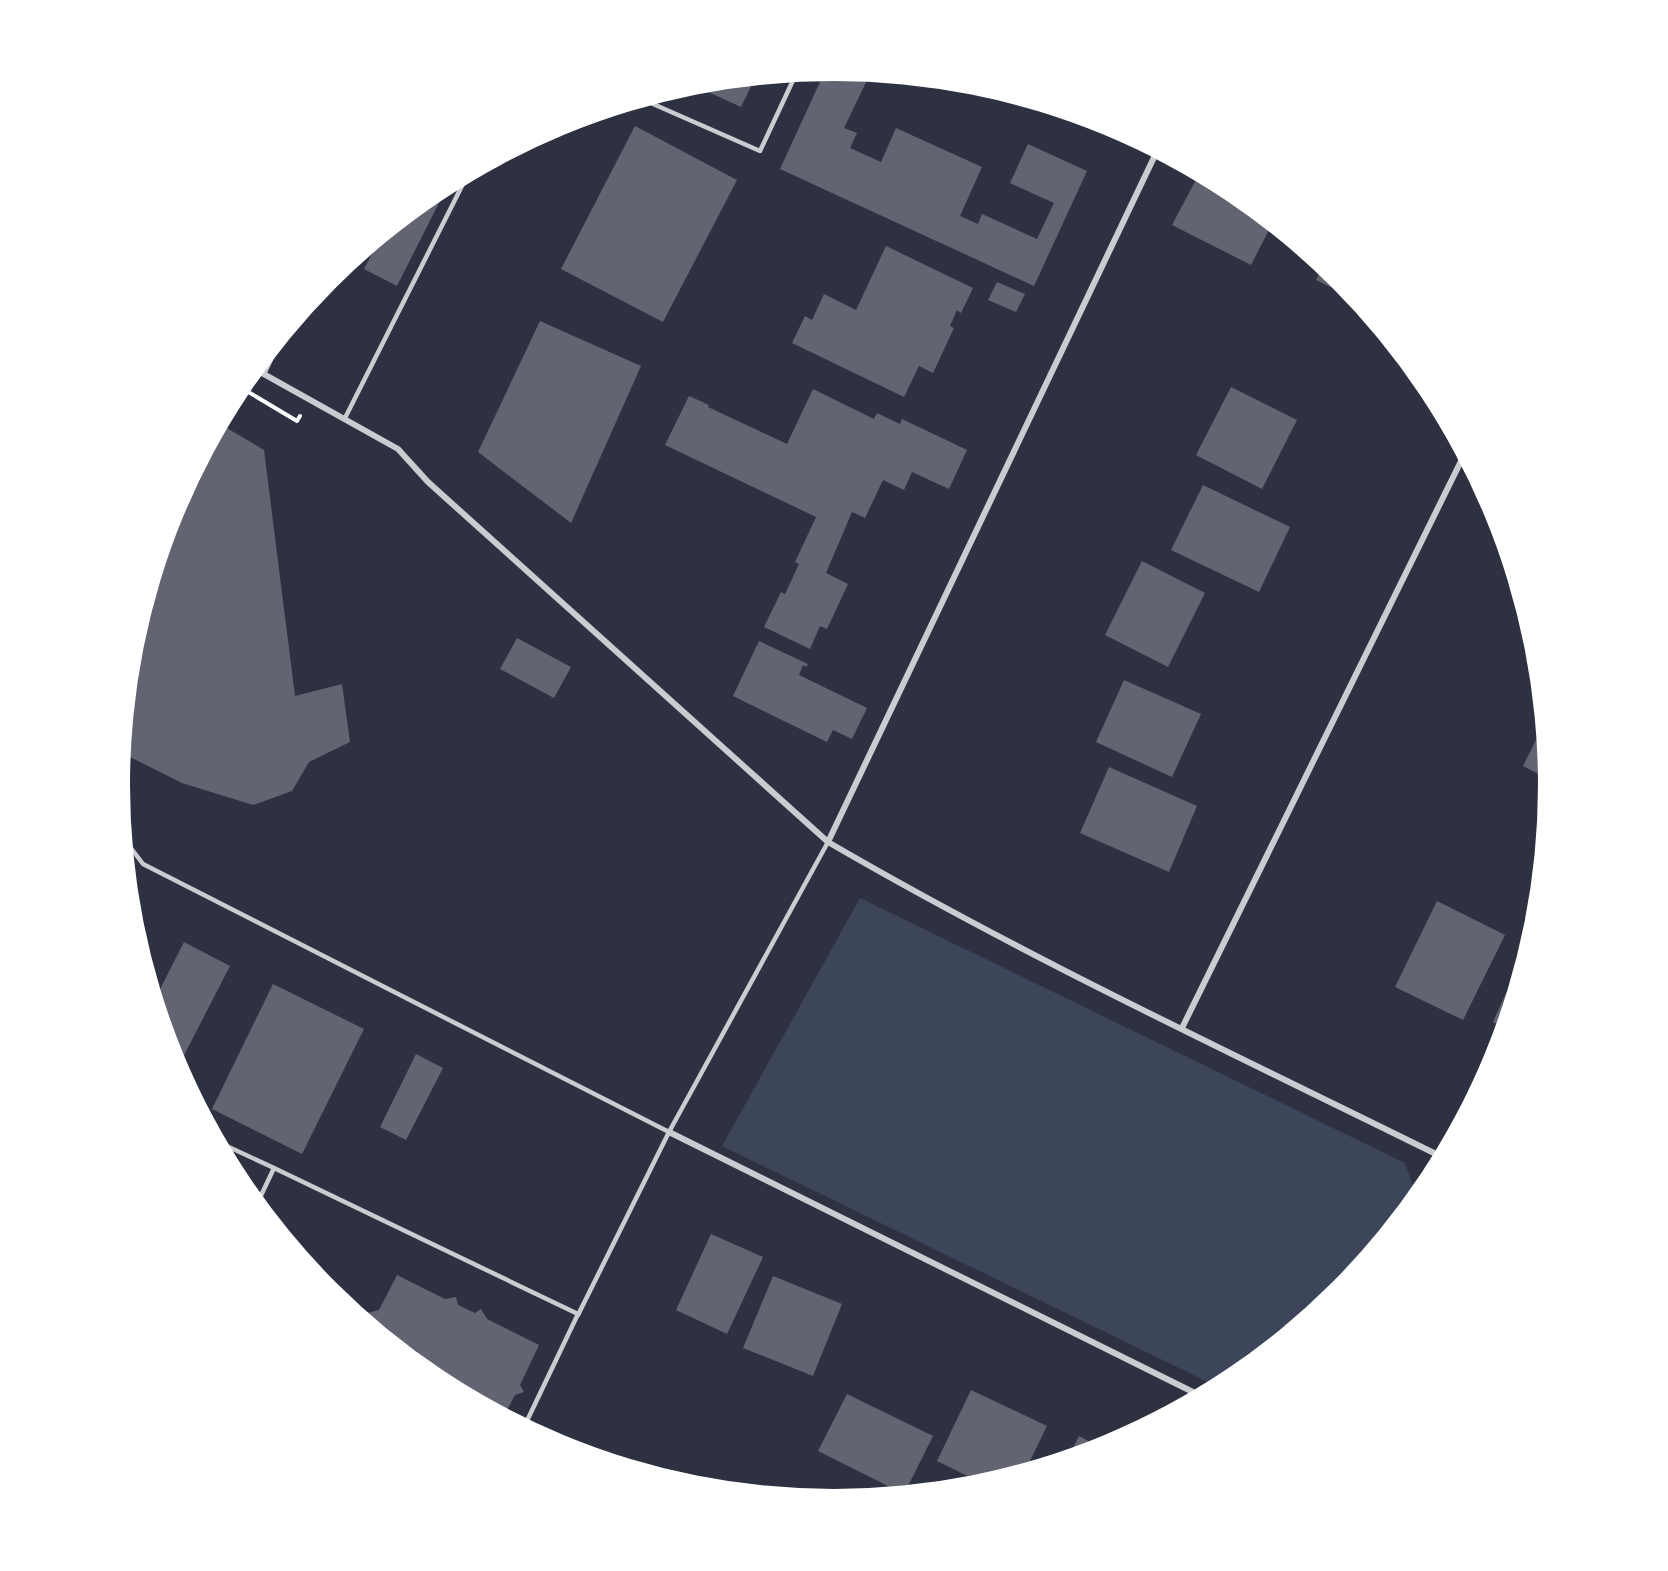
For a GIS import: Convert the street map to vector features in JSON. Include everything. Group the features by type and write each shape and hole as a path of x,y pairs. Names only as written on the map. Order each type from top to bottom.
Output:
{"street":[{"path":"828,842 1154,158"},
{"path":"264,374 398,449 428,482 828,842 903,886 1021,948 1435,1153"},
{"path":"1182,1028 1460,463"},
{"path":"669,1132 1193,1392"}],"lane":[{"path":"654,105 760,151 792,83"},
{"path":"345,418 461,189"},
{"path":"264,374 267,368"},
{"path":"527,1419 669,1132 828,842"},
{"path":"133,851 143,864 669,1132"},
{"path":"230,1148 578,1314 573,1324"},
{"path":"261,1195 274,1168"}],"shaded area":[{"path":"860,898 1405,1163 1413,1187 1364,1250 1332,1284 1263,1344 1208,1382 722,1146"}],"building":[{"path":"834,81 866,82 844,128 857,133 850,148 881,162 896,128 982,167 960,216 978,224 982,214 1037,239 1054,203 1010,183 1028,144 1087,171 1034,286 780,169 820,82"},
{"path":"751,86 741,107 710,93"},
{"path":"635,126 737,180 663,322 561,269"},
{"path":"1195,181 1268,231 1251,265 1172,225"},
{"path":"439,203 397,286 364,269 372,254"},
{"path":"886,246 973,288 961,313 957,310 950,326 954,328 933,373 919,366 904,397 792,343 805,316 812,320 824,294 856,310"},
{"path":"1319,275 1333,288 1316,280"},
{"path":"997,282 1025,294 1016,312 988,300"},
{"path":"540,321 641,366 571,523 478,452"},
{"path":"1231,387 1297,420 1262,489 1196,455"},
{"path":"813,389 874,419 877,413 900,424 902,419 967,450 949,489 912,472 904,490 883,480 865,518 852,512 826,573 848,584 827,629 820,626 810,649 764,627 781,592 785,594 799,564 795,562 816,517 665,445 689,396 787,444"},
{"path":"227,428 264,450 295,696 342,684 350,742 309,762 292,791 253,805 182,783 130,757 136,694 143,648 167,559 202,474"},
{"path":"1203,485 1290,527 1259,592 1171,550"},
{"path":"1142,561 1205,593 1168,667 1105,635"},
{"path":"517,638 571,667 554,698 500,669"},
{"path":"759,641 808,664 806,667 803,665 799,675 867,708 852,739 833,730 827,742 733,696"},
{"path":"1124,680 1201,714 1172,777 1096,742"},
{"path":"1537,738 1538,774 1523,766"},
{"path":"1109,767 1197,806 1169,872 1080,833"},
{"path":"1437,901 1505,935 1463,1020 1395,987"},
{"path":"184,942 230,966 184,1056 160,989"},
{"path":"273,984 364,1029 302,1154 212,1109"},
{"path":"1507,990 1497,1024 1493,1022"},
{"path":"416,1054 443,1068 406,1140 380,1127"},
{"path":"711,1234 763,1257 727,1334 676,1310"},
{"path":"397,1275 445,1299 456,1297 458,1305 475,1313 481,1309 487,1319 539,1345 520,1385 524,1392 515,1395 507,1409 482,1396 405,1344 367,1313 379,1310"},
{"path":"773,1276 842,1304 813,1376 743,1348"},
{"path":"971,1390 1047,1426 1029,1462 969,1476 937,1461"},
{"path":"847,1394 933,1436 908,1486 890,1487 818,1451"},
{"path":"1079,1436 1090,1442 1073,1448"}]}
